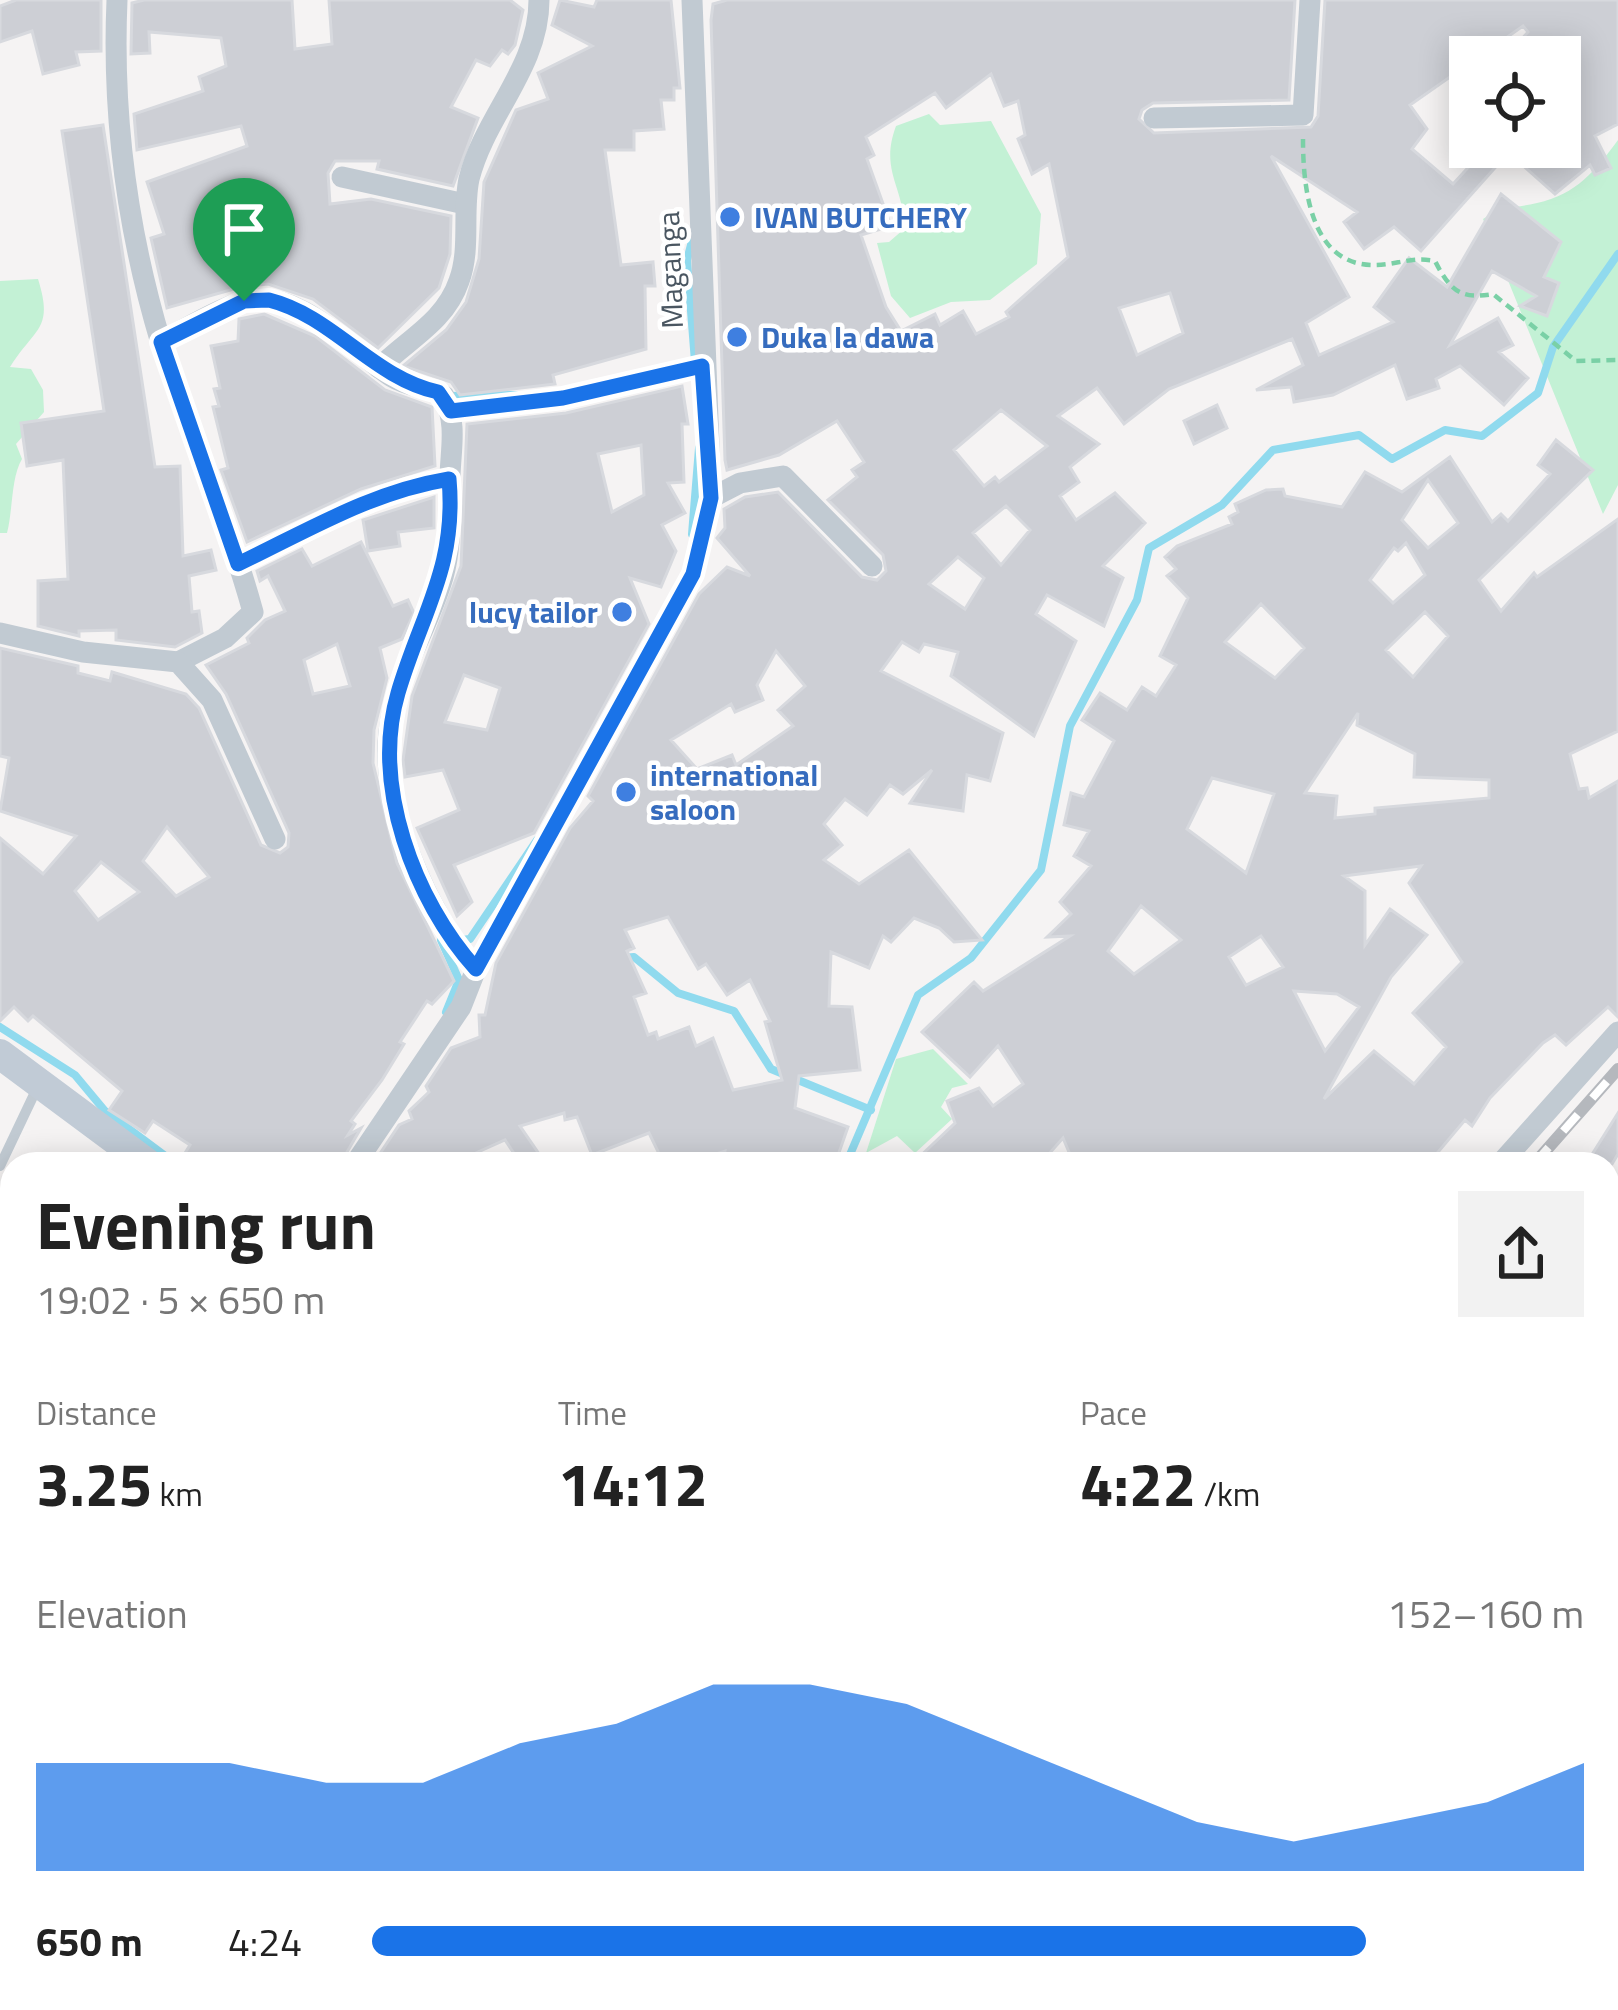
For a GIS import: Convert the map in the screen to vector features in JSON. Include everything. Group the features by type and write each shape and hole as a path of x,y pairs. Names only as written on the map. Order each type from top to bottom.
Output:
{"street":[{"path":"0,633 83,652 178,662 253,617 161,342 127,187 116,70 117,0"},
{"path":"379,368 427,331 459,281 465,204 482,140 538,33 539,0"},
{"name":"Maganga","path":"363,1152 461,1007 476,969 693,574 711,498 702,366 692,0"},
{"path":"1154,118 1303,115 1310,0"},
{"path":"342,177 465,204"},
{"path":"161,342 244,301 269,300 289,305 398,381 438,392 451,411 455,427 449,479 453,519 444,573 398,692 388,734 390,771 412,858 446,935 476,969"},
{"path":"451,411 563,398 702,366"},
{"path":"711,498 740,483 783,476 872,566"},
{"path":"238,564 350,506 398,488 449,479"},
{"path":"178,662 212,700 275,839"},
{"path":"1511,1152 1618,1032"},
{"path":"0,1054 132,1152"}],"lane":[{"path":"7,1152 40,1082"}],"path":[{"path":"1303,115 1303,178 1310,209 1330,247 1346,260 1369,265 1412,256 1435,261 1455,292 1470,298 1493,294 1576,361 1618,360"}],"green space":[{"path":"929,114 940,125 991,121 1041,214 1037,264 990,300 951,302 910,318 891,296 877,243 889,242 904,229 890,156 896,126"},
{"path":"1618,140 1618,485 1603,514 1483,219 1563,194 1593,171"},
{"path":"38,279 43,319 10,367 31,369 43,390 44,412 16,444 22,459 7,533 0,533 0,281"},
{"path":"933,1049 968,1084 952,1088 941,1107 952,1119 916,1152 897,1136 866,1152 896,1059"}],"building":[{"path":"16,0 101,0 101,51 76,52 79,65 43,74 32,31 0,42 0,6"},
{"path":"292,0 295,49 332,44 329,0 510,0 523,10 515,45 508,54 502,50 490,66 476,60 451,107 478,118 453,186 377,169 379,161 335,161 328,173 330,204 371,199 451,216 450,254 439,288 378,348 313,299 268,284 167,308 151,238 164,234 147,182 247,146 241,126 137,150 134,114 203,91 199,77 226,66 221,38 149,32 150,53 131,54 132,3"},
{"path":"560,0 594,7 597,0 671,0 680,88 674,88 674,100 661,100 664,129 634,131 634,150 605,150 621,265 653,262 655,286 645,286 646,349 553,375 555,384 460,395 451,382 403,366 446,330 466,302 479,259 484,182 516,110 548,99 538,73 592,46 552,25"},
{"path":"727,0 1295,0 1289,100 1153,103 1142,110 1139,119 1154,133 1311,127 1318,116 1325,0 1618,0 1618,124 1595,136 1611,168 1595,175 1590,165 1555,194 1526,168 1581,168 1581,36 1524,36 1528,32 1523,26 1509,36 1449,36 1449,78 1410,105 1427,129 1412,149 1453,184 1468,168 1495,168 1421,251 1394,227 1364,249 1344,222 1357,212 1271,156 1349,297 1306,323 1319,355 1393,322 1374,307 1409,258 1447,287 1501,194 1561,242 1544,277 1559,283 1547,316 1520,306 1536,296 1492,271 1450,345 1498,318 1513,345 1499,352 1528,378 1504,405 1460,366 1436,379 1439,388 1407,399 1395,365 1333,395 1294,402 1291,387 1256,390 1303,365 1292,339 1169,389 1124,424 1097,388 1058,416 1099,444 1070,467 1079,482 1060,496 1076,520 1115,493 1145,523 1103,566 1123,578 1104,626 1047,595 1036,614 1076,641 1034,736 951,676 958,652 924,644 919,652 902,642 881,671 1003,733 990,781 967,775 963,811 910,803 932,770 903,794 890,785 867,815 845,799 824,824 842,845 824,860 859,884 909,850 982,940 954,942 939,928 914,918 891,942 883,936 869,968 831,952 829,1006 852,1007 860,1070 799,1076 795,1108 848,1127 839,1152 658,1152 649,1133 591,1152 577,1117 565,1120 564,1113 520,1126 538,1152 513,1152 505,1140 478,1152 381,1152 399,1125 412,1119 409,1111 429,1092 426,1086 451,1048 480,1037 479,1015 485,1015 496,963 570,828 593,801 588,796 699,594 727,567 750,576 717,538 725,528 724,509 745,497 778,492 862,577 877,580 886,571 883,555 828,500 857,477 852,470 864,462 837,421 779,455 727,470 713,4","holes":["991,74 1004,106 1018,101 1025,135 1018,139 1032,174 1049,164 1068,257 1006,312 1009,317 976,334 963,311 940,325 935,314 901,331 886,307 861,235 891,226 867,159 874,155 866,137 935,93 946,108","1170,293 1183,333 1137,355 1119,308","1001,410 1047,446 999,482 995,477 984,486 954,450","1006,506 1030,530 1001,565 973,533","958,557 984,578 965,609 929,584","776,651 805,686 778,710 793,726 736,765 732,755 697,769 671,740 731,704 735,712 763,700 757,685","668,917 698,969 706,964 727,995 750,980 770,1021 765,1022 782,1080 733,1090 713,1038 696,1046 689,1027 658,1039 656,1032 648,1035 634,997 646,993 627,951 634,948 625,930"]},
{"path":"103,125 155,467 180,466 183,556 211,550 216,570 189,576 192,612 199,611 202,633 175,647 116,640 116,630 79,631 79,636 38,626 38,581 68,579 63,460 27,466 21,423 104,411 62,131"},
{"path":"264,314 315,336 385,390 432,407 435,466 361,489 247,542 221,470 228,468 213,407 219,406 214,389 220,388 211,346 238,341 239,319"},
{"path":"682,386 688,424 682,424 684,482 668,483 685,513 662,525 676,551 661,587 630,578 649,624 534,833 454,865 472,902 457,916 417,828 459,810 443,770 405,777 403,760 412,696 461,566 467,424 566,413","holes":["641,445 644,495 612,512 598,454","464,675 500,688 487,730 445,722"]},
{"path":"1217,405 1227,428 1194,444 1184,421"},
{"path":"1556,440 1593,470 1479,580 1501,611 1534,573 1537,577 1618,519 1618,731 1570,754 1579,789 1587,788 1589,798 1618,781 1618,1017 1608,1007 1566,1045 1555,1035 1543,1043 1490,1098 1472,1126 1465,1120 1438,1152 1069,1152 1063,1138 1051,1152 925,1152 955,1123 947,1101 979,1088 993,1106 1023,1084 998,1046 970,1077 922,1032 974,982 983,991 1070,936 1047,937 1071,914 1060,902 1091,866 1074,856 1089,831 1064,825 1071,793 1084,797 1114,741 1082,720 1100,693 1127,710 1142,687 1156,696 1176,665 1160,656 1188,598 1167,576 1176,569 1165,557 1177,546 1232,524 1229,517 1238,512 1235,504 1266,490 1283,489 1285,496 1342,507 1365,472 1402,492 1450,457 1492,522 1501,514 1508,521 1550,474 1538,465","holes":["1428,480 1458,523 1428,548 1402,520","1406,543 1425,575 1393,603 1370,580 1394,548 1398,551","1261,604 1304,648 1275,678 1225,642","1425,612 1448,636 1413,677 1386,650","1358,713 1357,725 1415,754 1414,777 1489,780 1489,798 1375,808 1375,814 1335,818 1337,796 1305,793","1212,778 1274,794 1246,873 1187,829","1421,866 1409,883 1462,962 1413,1013 1446,1047 1414,1084 1374,1051 1324,1099 1391,977 1427,935 1390,909 1365,945 1365,891 1344,876","1141,906 1181,940 1134,974 1108,951","1261,936 1283,967 1246,985 1229,957","1294,991 1337,994 1359,1007 1325,1051"]},
{"path":"434,497 434,528 398,532 400,546 368,551 363,520"},
{"path":"361,542 393,606 408,600 414,613 402,639 380,648 387,678 374,730 373,763 397,863 454,981 432,1004 427,1001 400,1042 404,1044 382,1080 351,1121 355,1124 348,1135 361,1128 347,1152 186,1152 190,1145 153,1121 145,1133 109,1110 122,1091 33,1016 28,1021 14,1007 0,1021 0,838 43,874 76,836 0,811 9,758 0,756 0,648 78,666 78,673 110,681 112,672 186,694 199,708 261,845 280,853 288,847 289,833 226,694 206,665 249,643 247,638 265,620 285,611 268,576 260,581 257,571 302,549 312,566","holes":["337,644 350,686 313,694 304,660","167,827 209,877 176,896 143,861","101,862 139,892 98,920 75,891"]},
{"path":"1618,1113 1618,1152 1594,1152"}],"waterway":[{"path":"692,241 687,260 695,362"},
{"path":"851,1152 918,995 971,958 1041,870 1070,726 1137,600 1149,548 1222,505 1273,450 1359,435 1392,459 1445,430 1482,436 1538,393 1553,347 1618,254"},
{"path":"448,396 516,395"},
{"path":"692,534 699,448"},
{"path":"461,940 470,939 537,840"},
{"path":"446,1012 459,980 441,940 447,935"},
{"path":"622,958 634,957 678,993 734,1011 771,1069 871,1110"},
{"path":"0,1027 75,1075 105,1111 160,1152"}],"railway":[{"path":"1545,1152 1618,1069"}],"place":[{"name":"IVAN BUTCHERY","path":"730,217"},
{"name":"Duka la dawa","path":"737,337"},
{"name":"lucy tailor","path":"622,612"},
{"name":"international saloon","path":"626,792"}],"route":[{"path":"244,301 289,305 350,343 398,381 438,392 451,411 563,398 702,366 711,498 693,574 476,969 446,935 429,904 390,771 388,734 398,692 444,573 453,519 449,479 398,488 350,506 238,564 161,342 244,301"}]}
